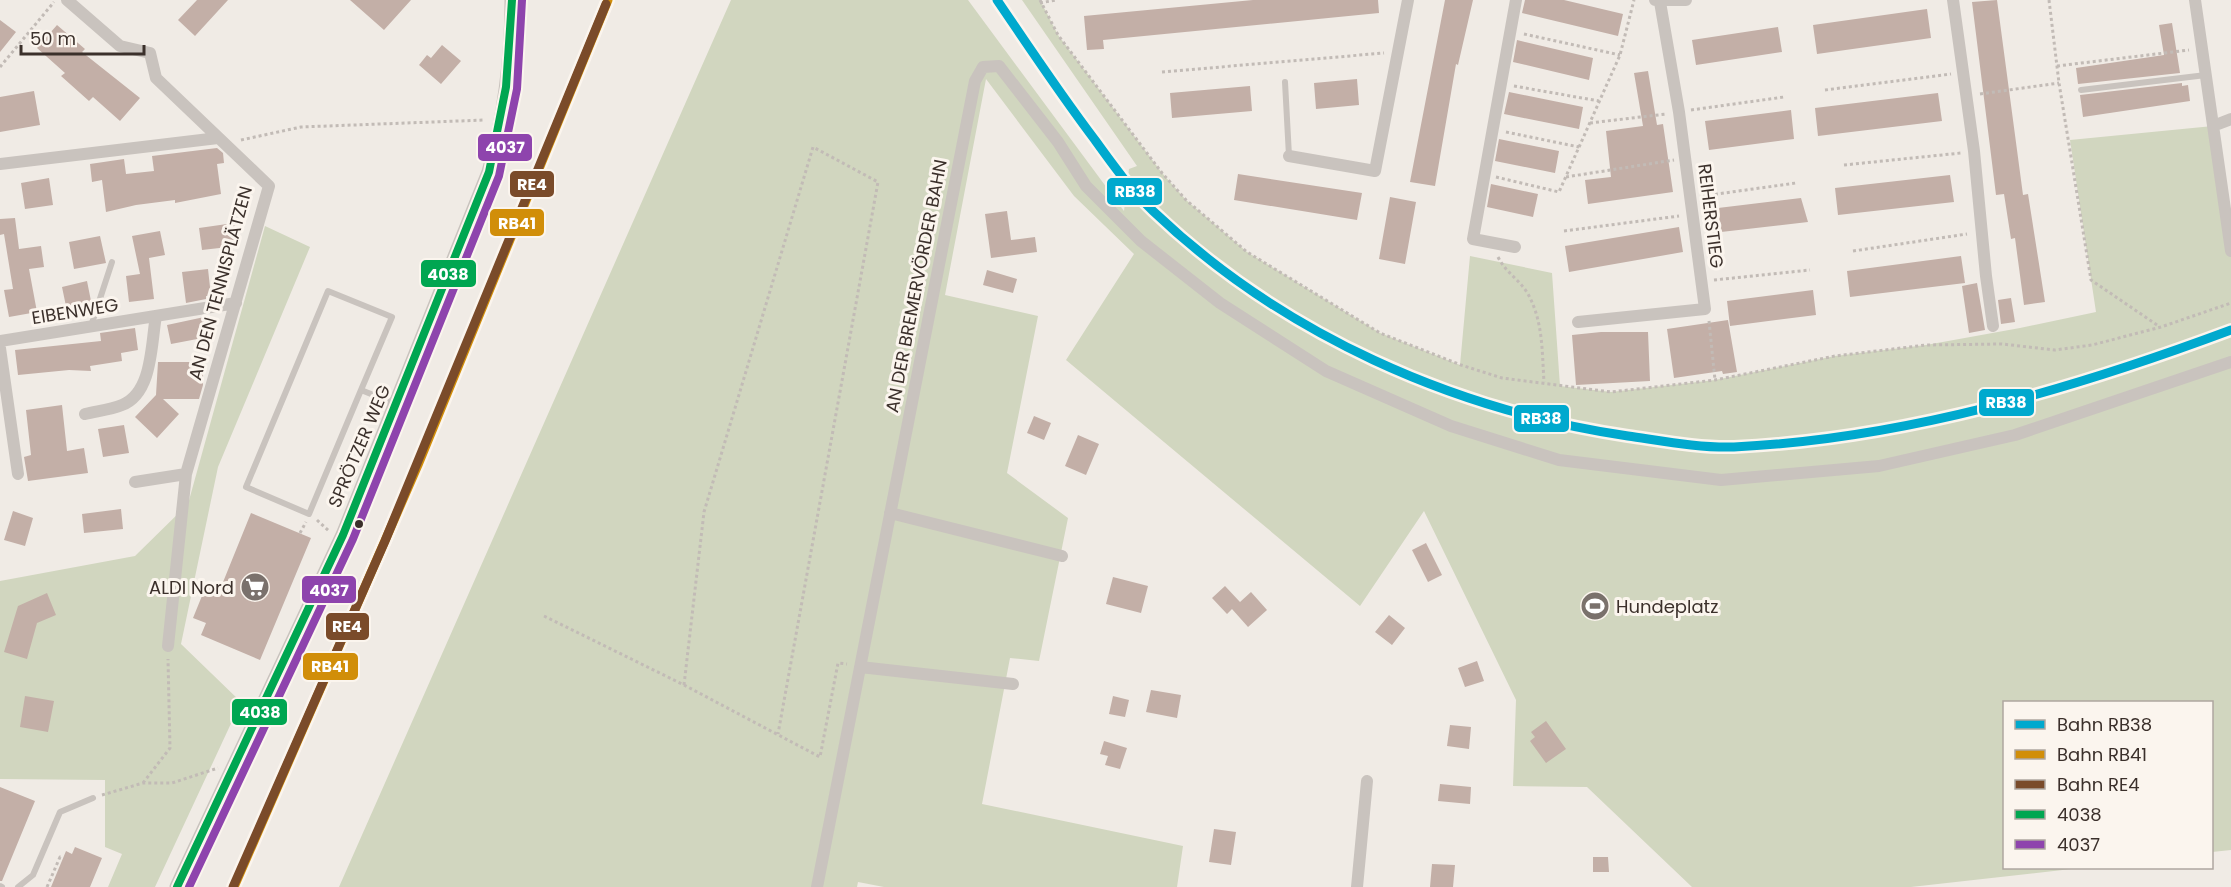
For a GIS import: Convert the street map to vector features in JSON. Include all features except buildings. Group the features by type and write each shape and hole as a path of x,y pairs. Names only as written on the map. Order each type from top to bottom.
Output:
{"street":[{"path":"67,0 120,46 150,53 156,78 221,141"},
{"name":"SPRÖTZER WEG","path":"177,887 343,535 398,405 489,172 503,122 512,49 512,0"},
{"path":"1289,156 1375,171 1408,0"},
{"path":"1515,247 1473,239 1516,0"},
{"name":"REIHERSTIEG","path":"1686,0 1657,1 1679,112 1705,309"},
{"path":"1953,0 1974,152 1993,326"},
{"path":"2194,0 2231,251"},
{"name":"AN DER BREMERVÖRDER BAHN","path":"817,887 975,81 983,67 999,66 1058,142 1086,186 1141,241 1220,303 1326,371 1451,426 1559,460 1721,480 1879,466 2015,435 2231,362"},
{"path":"2213,126 2231,119"},
{"path":"0,164 221,141"},
{"name":"AN DEN TENNISPLÄTZEN","path":"168,646 186,474 268,186 221,141"},
{"name":"EIBENWEG","path":"0,341 236,303"},
{"path":"1578,322 1705,309"},
{"path":"85,414 124,405 138,394 146,376 156,316"},
{"path":"0,348 18,474"},
{"path":"135,482 186,474"},
{"path":"890,513 1062,556"},
{"path":"860,667 1013,684"},
{"path":"1357,887 1367,781"}],"lane":[{"path":"2080,90 2206,75"},
{"path":"1285,82 1289,156"},
{"path":"91,326 112,262"},
{"path":"328,291 392,317 362,390 309,514 246,487 328,291"},
{"path":"362,390 398,405"},
{"path":"18,887 33,875 60,812 93,798"}],"path":[{"path":"0,68 56,0"},
{"path":"1056,0 1040,1 1058,35 1162,173 1186,200 1247,252 1380,333 1461,365 1502,378 1611,392 1715,380 1835,356 1926,345 2002,344 2055,350 2092,345 2161,327 2231,303"},
{"path":"1485,174 1559,192 1620,55 1634,0"},
{"path":"2049,0 2059,82 2091,280 2161,327"},
{"path":"1510,32 1620,55"},
{"path":"2057,66 2202,48"},
{"path":"1162,72 1398,52"},
{"path":"1825,90 1963,72"},
{"path":"1966,96 2059,82"},
{"path":"1501,83 1599,102"},
{"path":"1590,123 1784,97"},
{"path":"221,141 301,127 492,120 503,122"},
{"path":"1493,129 1579,147"},
{"path":"684,685 704,512 813,147 878,182 778,734"},
{"path":"1844,165 1974,152"},
{"path":"1566,177 1685,158"},
{"path":"1690,198 1796,183"},
{"path":"1564,231 1692,215"},
{"path":"1853,251 1983,232"},
{"path":"1490,242 1505,271 1527,291 1540,322 1544,382"},
{"path":"1701,281 1810,270"},
{"path":"1705,309 1709,319 1715,380"},
{"path":"544,616 684,685 820,757 838,663 860,667"},
{"path":"143,783 171,748 168,646"},
{"path":"93,798 143,783 172,783 222,767"},
{"path":"47,887 60,857 63,858"}],"green space":[{"path":"731,0 968,0 1124,211 1129,169 1137,166 1022,0 1040,0 1058,35 1162,173 1186,200 1247,252 1380,333 1460,365 1470,256 1552,273 1560,386 1611,392 1715,380 1835,356 1926,345 2096,312 2070,140 2213,126 2231,251 2231,850 2213,852 2213,701 2003,701 2003,869 2071,869 1911,887 1692,887 1587,787 1513,786 1516,700 1424,511 1360,606 1066,360 1134,254 1074,196 986,79 945,295 1038,316 1007,473 1068,518 1039,661 1010,658 982,804 1183,846 1177,887 884,887 858,882 857,887 339,887"},
{"path":"265,226 310,247 218,467 181,644 241,702 155,887 108,887 122,854 105,847 105,780 0,779 0,581 135,556 188,504"}],"rail line":[{"name":"RB41","path":"234,887 418,465 608,0"},
{"name":"RB38","path":"997,0 1122,177 1153,211 1203,255 1257,294 1314,329 1373,360 1435,386 1498,407 1563,424 1681,444 1734,447 1797,442 1861,434 1987,408 2110,372 2231,330"},
{"name":"RE4","path":"233,887 385,541 606,4"}],"transit line":[{"name":"4038","path":"177,887 343,535 489,172 506,87 512,0"},
{"name":"4037","path":"189,887 353,539 499,176 517,89 522,0"}],"place":[{"name":"ALDI Nord","path":"255,587"},
{"name":"Hundeplatz","path":"1595,606"}]}
